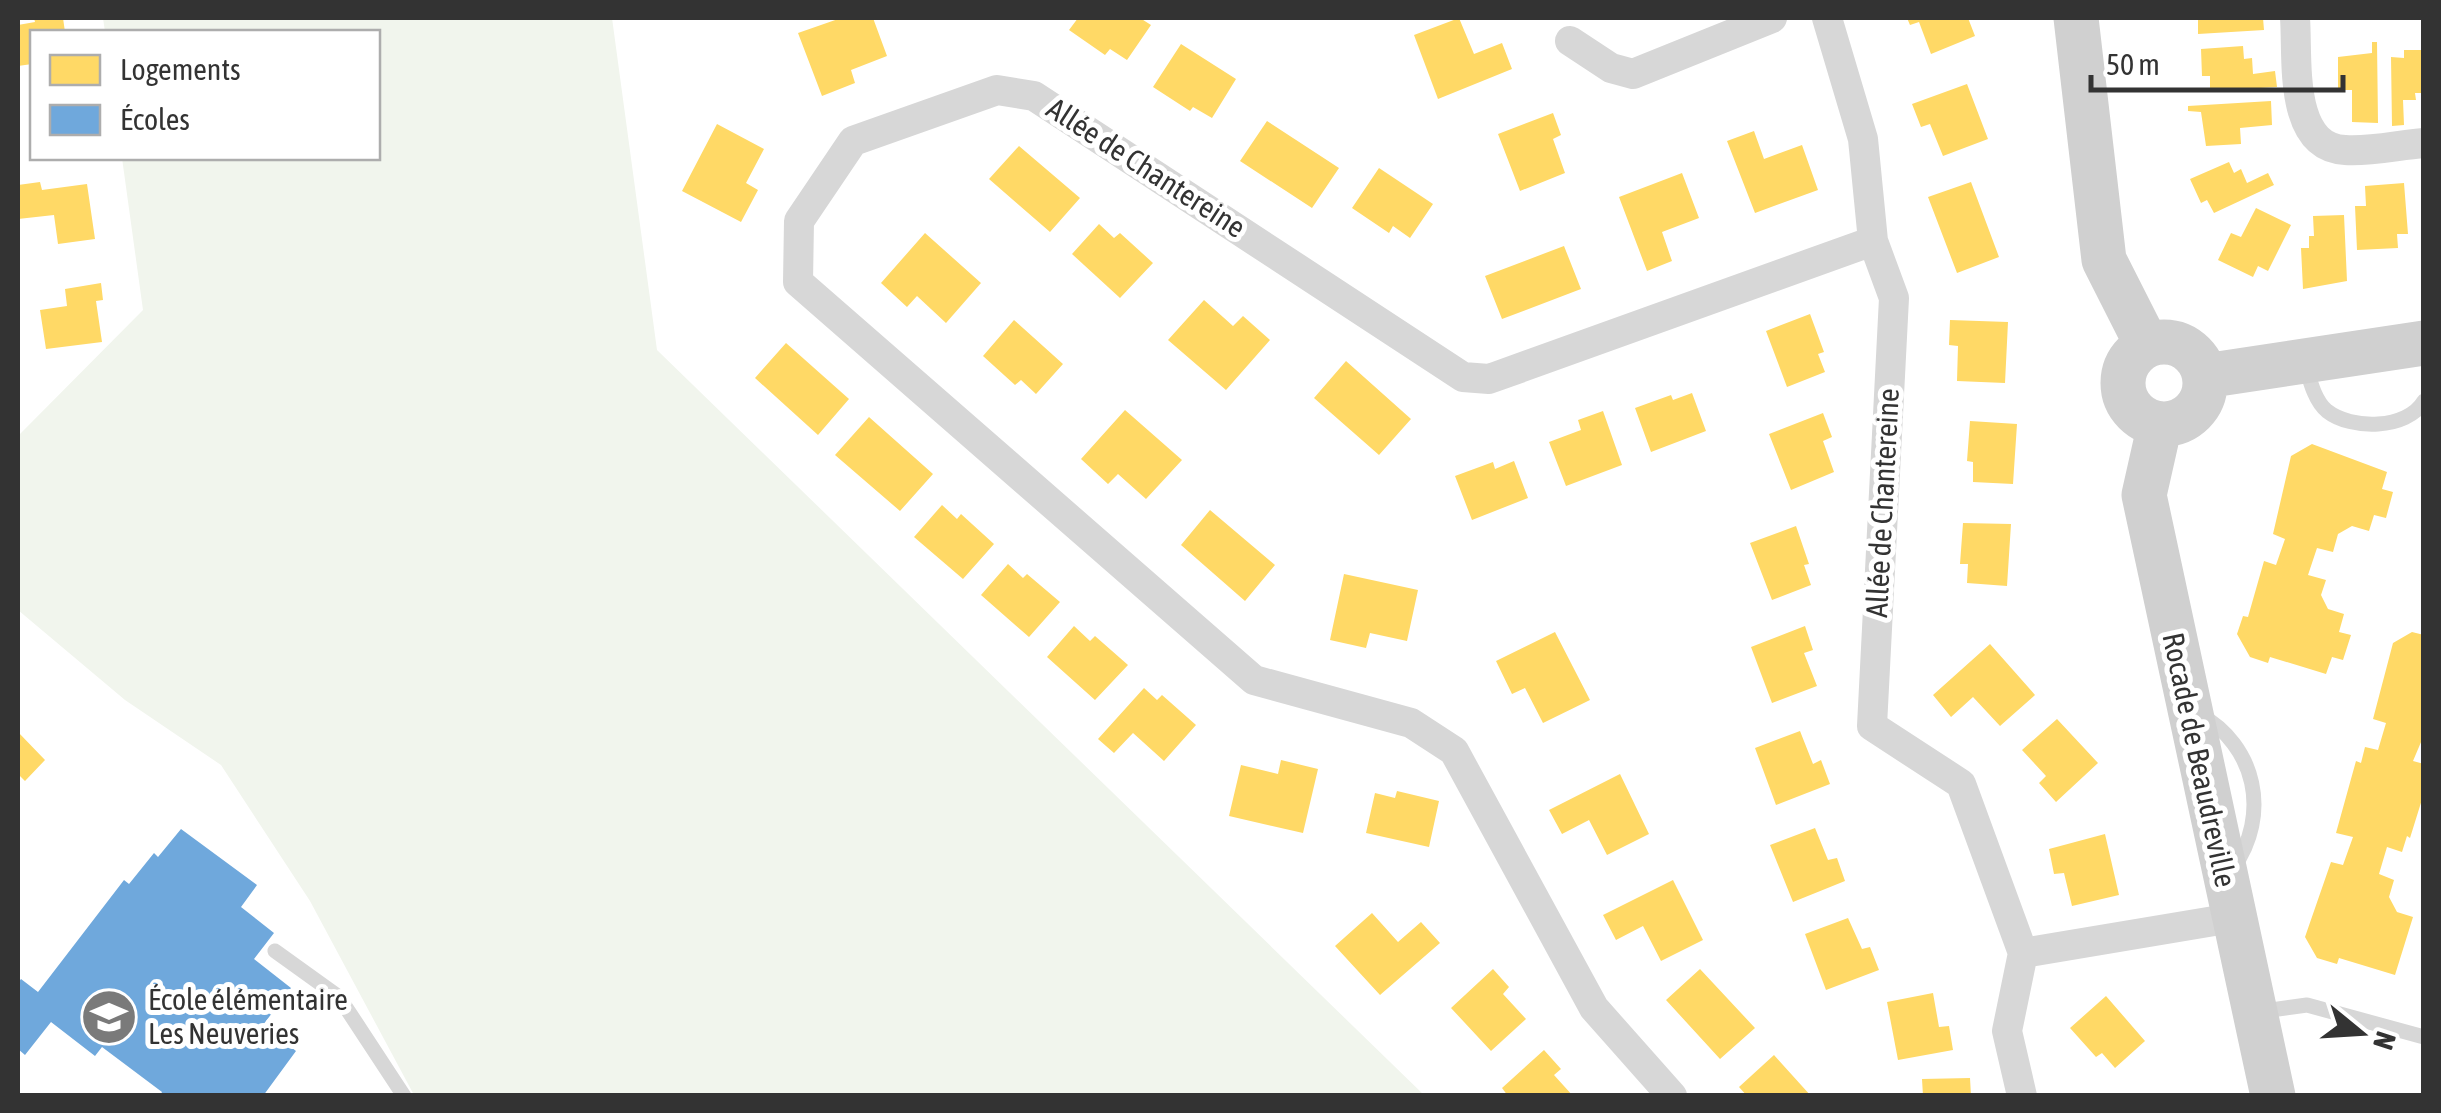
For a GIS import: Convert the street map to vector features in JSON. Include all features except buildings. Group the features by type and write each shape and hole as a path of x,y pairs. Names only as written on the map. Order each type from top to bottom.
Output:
{"street":[{"path":"1570,41 1611,68 1633,74 1772,18"},
{"path":"1828,18 1863,139 1873,241"},
{"path":"2076,18 2104,260 2147,345"},
{"path":"2294,18 2304,121 2317,142 2343,150 2424,143"},
{"name":"Allée de Chantereine","path":"1672,1096 1594,1008 1454,751 1411,724 1254,680 798,282 799,222 853,140 997,90 1034,96 1463,377 1489,380 1873,241 1894,298 1872,726 1961,784 2023,953"},
{"path":"2172,342 2184,346 2194,354 2205,376 2205,390 2195,411 2178,422 2160,424 2139,416 2124,392 2127,364 2147,345 2172,342"},
{"path":"2205,376 2424,344"},
{"name":"Rocade de Beaudreville","path":"2160,424 2144,495 2274,1096"},
{"path":"2022,1096 2007,1031 2023,953 2229,899"}],"lane":[{"path":"2304,363 2324,409 2340,418 2385,424 2406,417 2424,401"},
{"path":"276,952 339,997 404,1096"},
{"path":"2254,1013 2307,1005 2424,1037"}],"shaded area":[{"path":"103,18 612,18 657,350 1424,1095 414,1095 310,901 221,765 125,700 18,610 18,436 143,310 122,160 380,160 380,30 105,30"}],"place":[{"name":"École élémentaire Les Neuveries","path":"109,1017"}]}
